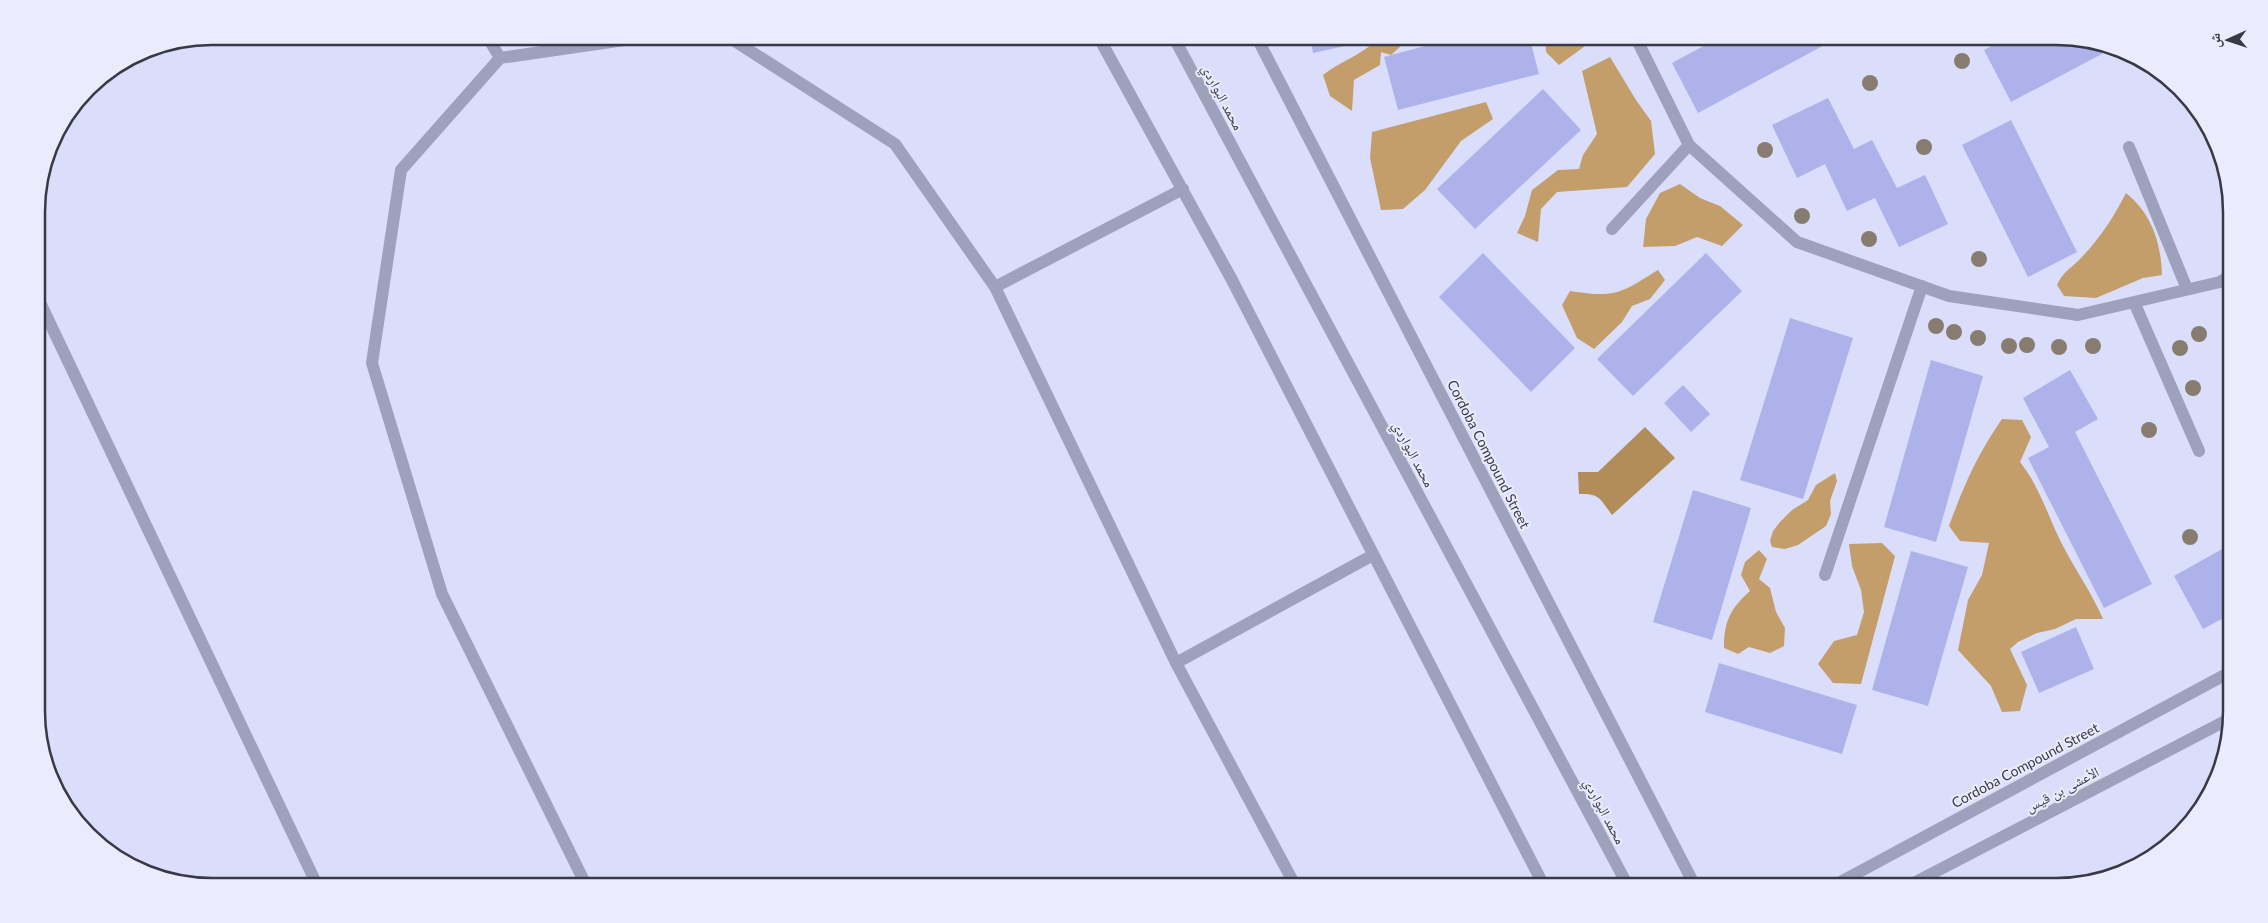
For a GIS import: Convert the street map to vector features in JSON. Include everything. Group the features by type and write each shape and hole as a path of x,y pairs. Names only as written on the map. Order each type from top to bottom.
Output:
{"street":[{"path":"492,45 500,58"},
{"path":"583,878 442,594 372,363 401,170 500,58 590,45"},
{"path":"741,45 895,144 996,286 1176,663 1292,878"},
{"path":"1103,45 1237,289 1540,878"},
{"name":"محمد البواردي","path":"1178,45 1624,878"},
{"name":"Cordoba Compound Street","path":"1261,45 1691,878"},
{"path":"1639,45 1689,145 1797,242 1949,296 2078,315 2223,280"},
{"path":"1612,229 1689,145"},
{"path":"2129,147 2187,289"},
{"path":"996,286 1183,190"},
{"path":"1825,575 1922,286"},
{"path":"2134,302 2199,451"},
{"path":"45,313 314,878"},
{"path":"1176,663 1373,555"},
{"name":"Cordoba Compound Street","path":"1848,878 2223,676"},
{"name":"الأعشى بن قيس","path":"1923,878 2222,722"}],"shaded area":[{"path":"1371,45 1402,45 1391,55 1381,52 1380,65 1354,80 1352,111 1330,96 1323,75"},
{"path":"1546,45 1586,45 1559,65 1546,52"},
{"path":"1610,57 1651,121 1655,154 1627,187 1557,192 1541,209 1538,242 1517,233 1525,216 1532,190 1558,170 1579,169 1583,155 1597,134 1582,71"},
{"path":"1486,102 1493,119 1461,141 1425,190 1403,209 1381,210 1370,158 1372,132"},
{"path":"1680,184 1700,198 1720,206 1743,225 1722,246 1697,237 1675,246 1643,247 1646,219 1660,193"},
{"path":"2126,193 2135,201 2149,220 2160,252 2162,275 2143,278 2096,298 2064,296 2057,285 2060,280 2099,236"},
{"path":"1658,270 1665,280 1650,299 1632,306 1622,322 1594,349 1577,338 1562,305 1570,291 1598,294 1617,292"},
{"path":"2002,419 2022,420 2031,437 2020,462 2033,482 2062,544 2103,619 2076,619 2055,629 2037,633 2018,642 2010,649 2027,685 2020,711 2002,712 1991,686 1958,650 1968,600 1982,575 1989,543 1960,541 1949,526 1972,471 1985,445"},
{"path":"1645,427 1675,458 1612,515 1596,496 1579,494 1578,472 1598,472"},
{"path":"1835,473 1837,481 1830,501 1831,514 1826,526 1798,545 1785,549 1772,547 1770,541 1773,531 1780,522 1792,510 1808,500 1816,485"},
{"path":"1882,543 1895,556 1861,684 1833,683 1818,664 1834,641 1857,635 1864,612 1861,590 1852,566 1849,544"},
{"path":"1759,550 1767,559 1759,579 1770,588 1776,612 1785,628 1784,646 1770,653 1749,647 1738,654 1724,648 1725,630 1733,610 1750,591 1741,575 1745,562"}],"building":[{"path":"1312,45 1350,45 1313,53"},
{"path":"1429,45 1531,45 1539,74 1398,110 1384,57"},
{"path":"1705,45 1824,45 1698,113 1672,63"},
{"path":"1993,45 2056,45 2078,46 2105,52 2011,102 1984,50"},
{"path":"1543,89 1581,130 1475,229 1437,189"},
{"path":"1828,98 1854,149 1872,140 1897,188 1925,175 1948,224 1899,247 1875,198 1847,211 1825,164 1797,178 1772,125"},
{"path":"2011,120 2077,252 2028,277 1962,145"},
{"path":"1483,253 1575,348 1531,392 1439,297"},
{"path":"1706,253 1742,291 1633,396 1597,359"},
{"path":"1790,318 1853,338 1803,499 1740,480"},
{"path":"1931,360 1983,376 1936,542 1884,527"},
{"path":"2070,370 2098,419 2075,432 2152,584 2104,608 2028,458 2049,447 2023,398"},
{"path":"1683,385 1710,414 1691,432 1664,403"},
{"path":"1693,490 1751,508 1712,640 1653,622"},
{"path":"2223,548 2223,618 2203,629 2174,576"},
{"path":"1911,551 1968,567 1928,706 1872,690"},
{"path":"2076,627 2094,669 2039,693 2021,652"},
{"path":"1719,663 1857,705 1842,754 1705,712"}]}
